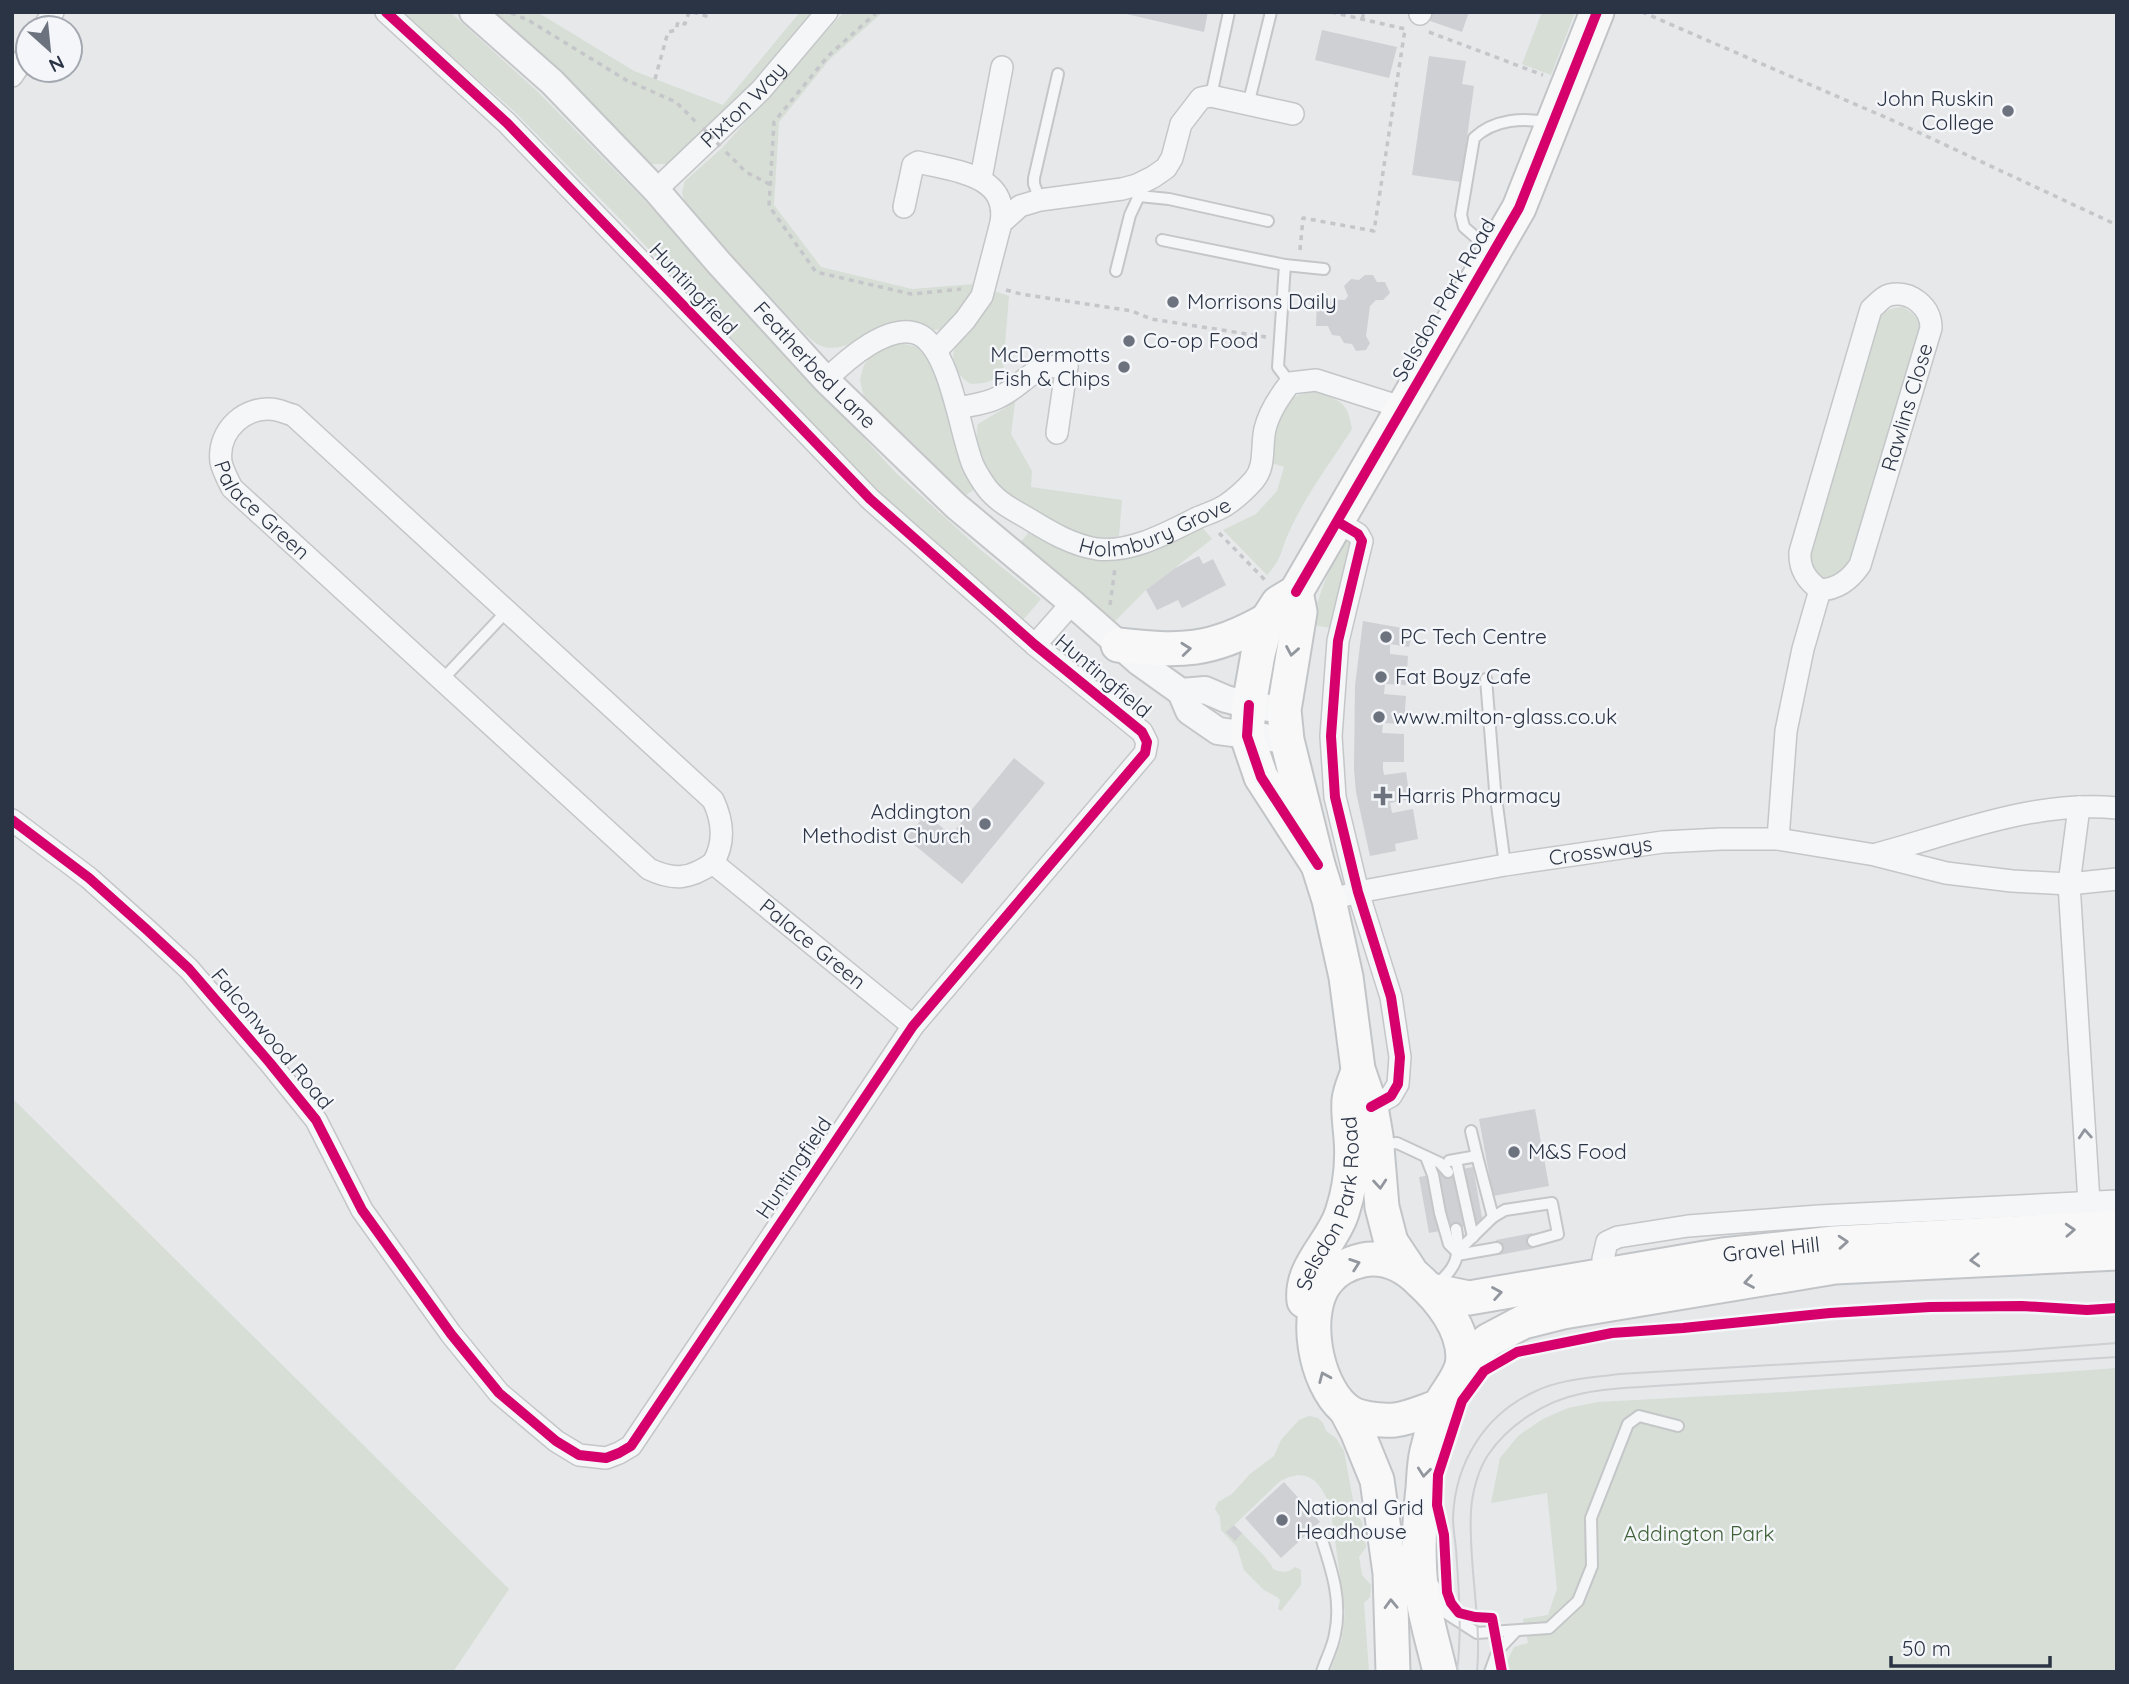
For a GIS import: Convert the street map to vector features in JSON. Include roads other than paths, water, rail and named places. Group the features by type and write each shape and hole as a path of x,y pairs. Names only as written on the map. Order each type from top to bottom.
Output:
{"main road":[{"name":"Selsdon Park Road","path":"1419,1280 1387,1232 1381,1208 1371,1107 1358,1069 1346,977 1343,896 1318,864 1261,777 1248,720 1258,654 1267,620 1278,603 1282,588 1338,522 1519,208 1597,12"},
{"name":"Selsdon Park Road","path":"1282,588 1300,612 1291,654 1285,725 1318,864"},
{"path":"1112,640 1172,650 1205,647 1267,620"},
{"name":"Selsdon Park Road","path":"1314,1338 1304,1299 1304,1285 1341,1216 1348,1191 1351,1140 1349,1096 1358,1069"},
{"name":"Gravel Hill","path":"1419,1280 1469,1298 1604,1266 1834,1243 2117,1227"},
{"name":"Gravel Hill","path":"1463,1360 1489,1340 1523,1322 1563,1312 1835,1267 2117,1252"},
{"path":"1393,1672 1390,1573 1377,1480 1357,1431 1346,1410 1336,1400 1321,1370 1314,1338 1318,1298 1326,1282 1351,1263 1374,1258 1419,1280 1443,1307 1458,1332 1463,1360 1454,1384 1440,1406 1426,1455 1419,1550 1422,1595 1440,1672"},
{"path":"1346,1410 1364,1417 1395,1420 1440,1406"}],"street":[{"name":"Huntingfield","path":"386,12 516,133 870,499 1035,645 1142,732 1147,742 1144,753 913,1026 631,1446 606,1458"},
{"name":"Featherbed Lane","path":"473,12 552,82 656,190 826,380 956,506 1112,640 1181,692 1189,711 1219,731 1248,720 1285,725"},
{"name":"Pixton Way","path":"656,190 761,90 827,12"},
{"path":"981,178 1002,67"},
{"path":"1001,223 1020,206 1040,200 1138,190 1166,168 1176,147 1181,124 1201,97 1211,96 1293,114"},
{"path":"826,380 878,338 900,332 913,332 924,337 937,350 982,296 1002,216 999,197 992,187 981,178 918,162 913,165 904,207"},
{"name":"Rawlins Close","path":"1891,295 1911,296 1924,306 1931,318 1931,328 1860,565 1847,581 1828,590 1819,590 1803,572 1800,552 1871,309 1891,295"},
{"name":"Holmbury Grove","path":"937,350 958,408 973,466 985,487 998,501 1050,532 1097,549 1118,549 1158,537 1226,505 1255,479 1262,465 1265,430 1276,400 1290,383"},
{"path":"958,408 999,397 1030,374 1044,368 1052,365 1067,366 1056,433"},
{"path":"1290,383 1316,380 1404,408"},
{"name":"Palace Green","path":"262,409 293,415 713,800 721,823 720,852 713,863 700,872 685,877 672,877 649,869 443,680 232,488 221,461 223,440 228,429 237,420 262,409"},
{"path":"1338,522 1358,534 1362,541 1338,641 1331,736 1343,896 1391,998 1400,1057 1398,1084 1391,1096 1371,1107"},
{"path":"1778,839 1786,731 1803,649 1819,590"},
{"name":"Huntingfield","path":"1035,645 1072,603"},
{"name":"Crossways","path":"1875,855 1984,823 2056,807 2117,808"},
{"path":"2079,807 2069,884 2089,1202"},
{"name":"Falconwood Road","path":"12,820 89,878 189,969 270,1063 316,1120 362,1210 451,1334 499,1393 556,1441 579,1455 606,1458"},
{"name":"Crossways","path":"1343,896 1505,865 1663,842 1778,839 1875,855 1945,873 2012,881 2069,884 2117,878"},
{"name":"Palace Green","path":"713,863 913,1026"},
{"name":"Gravel Hill","path":"1604,1266 1608,1242 1618,1237 1688,1226 1819,1216 2117,1201"}],"lane":[{"path":"1211,96 1229,12"},
{"path":"1248,105 1271,12"},
{"path":"1040,200 1034,177 1058,74"},
{"path":"1494,253 1464,227 1461,215 1474,138 1483,130 1508,121 1535,119 1553,123"},
{"path":"1116,271 1138,190 1268,220"},
{"path":"1162,240 1285,265 1324,269"},
{"path":"1285,265 1278,367 1290,383"},
{"path":"443,680 506,612"},
{"path":"1486,679 1494,790 1505,865"},
{"path":"1471,1131 1493,1217"},
{"path":"1376,1144 1397,1143 1444,1167 1456,1160 1477,1156"},
{"path":"1426,1157 1433,1175 1449,1244 1457,1254"},
{"path":"1456,1160 1472,1237"},
{"path":"1419,1280 1450,1273 1457,1254 1493,1217 1505,1210 1552,1203 1558,1234 1533,1241"},
{"path":"1456,1229 1457,1254"},
{"path":"1457,1254 1497,1248"},
{"path":"1419,1550 1446,1613 1477,1633 1549,1628 1578,1601 1592,1566 1591,1518 1628,1424 1639,1416 1678,1426"},
{"path":"1322,1540 1339,1606 1335,1635 1322,1672"},
{"path":"1490,1672 1498,1650 1515,1632"}],"tram line":[{"path":"1457,1672 1460,1610 1453,1518 1460,1478 1476,1442 1488,1427 1502,1413 1536,1391 1566,1381 1619,1374 2117,1343"},
{"path":"1477,1672 1478,1632 1471,1551 1474,1489 1484,1461 1496,1444 1517,1424 1541,1408 1567,1397 1617,1388 2117,1357"}],"place":[{"name":"John Ruskin College","path":"2008,111"},
{"name":"Morrisons Daily","path":"1173,302"},
{"name":"Co-op Food","path":"1129,341"},
{"name":"McDermotts Fish & Chips","path":"1124,367"},
{"name":"PC Tech Centre","path":"1386,637"},
{"name":"Fat Boyz Cafe","path":"1381,677"},
{"name":"www.milton-glass.co.uk","path":"1379,717"},
{"name":"Harris Pharmacy","path":"1383,796"},
{"name":"Addington Methodist Church","path":"985,824"},
{"name":"M&S Food","path":"1514,1152"},
{"name":"National Grid Headhouse","path":"1282,1520"}],"park label":[{"name":"Addington Park","path":"1699,1534"}]}
